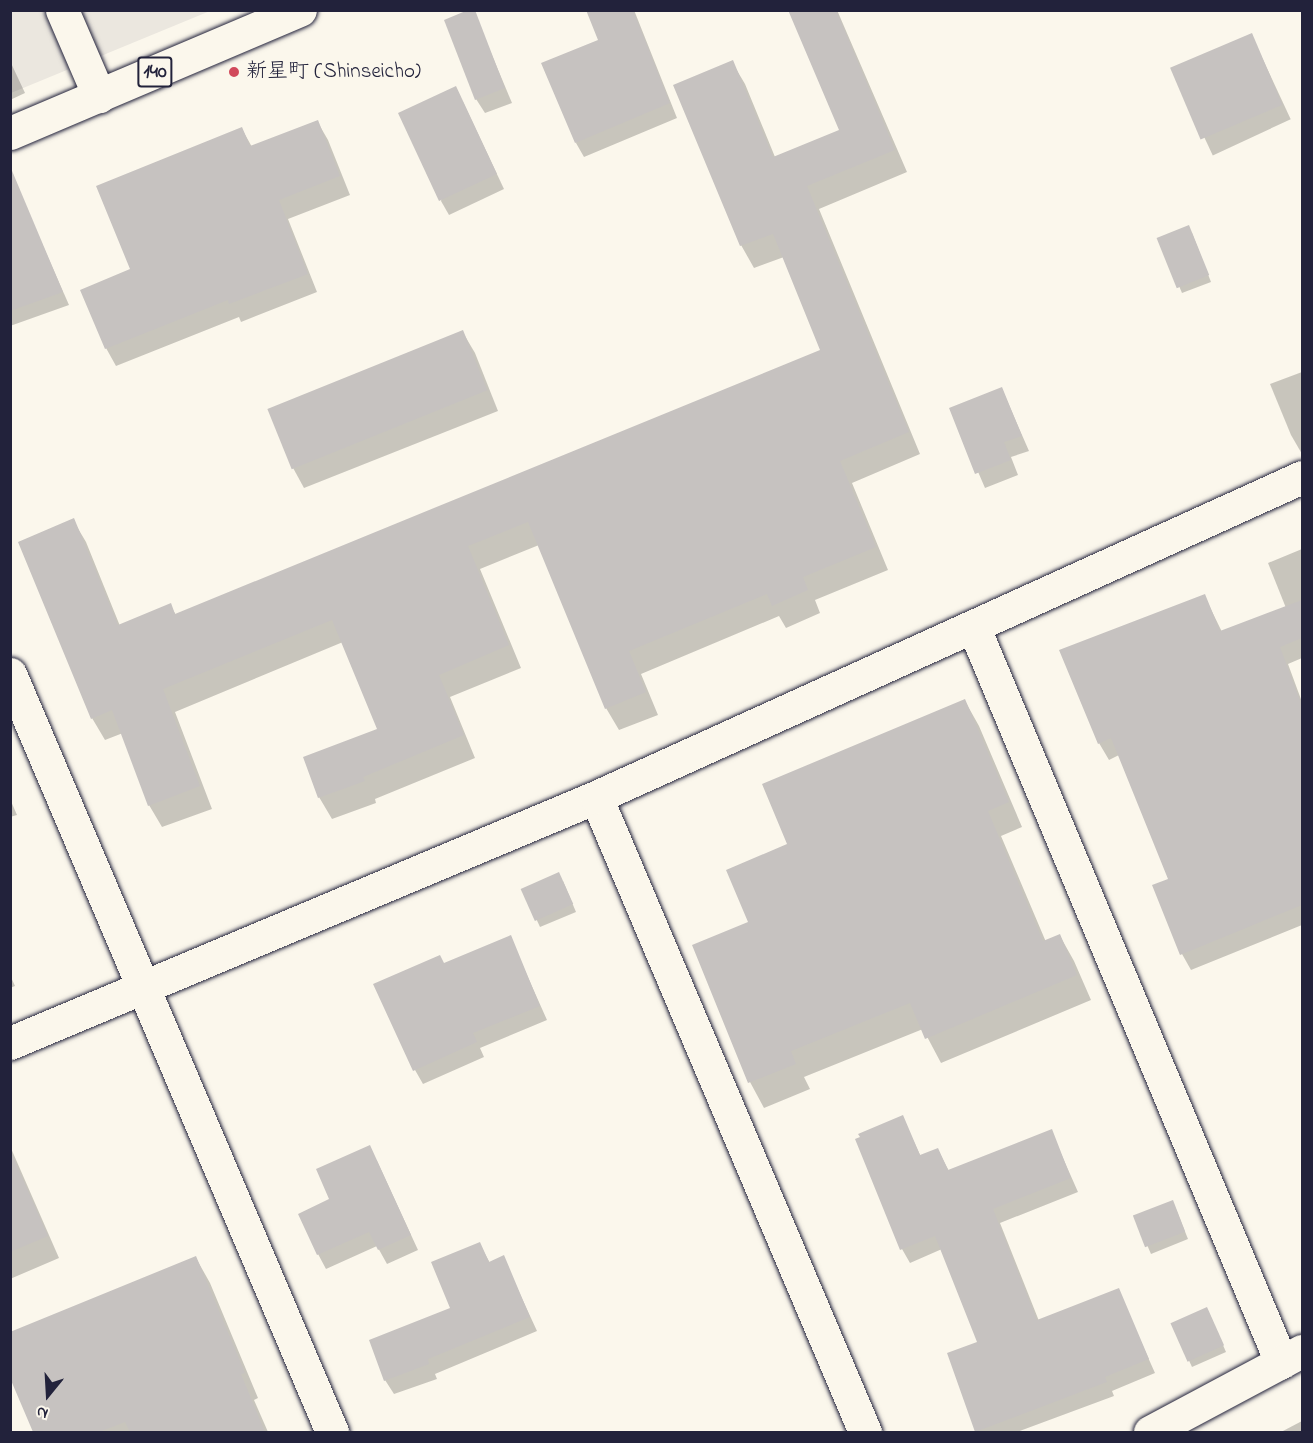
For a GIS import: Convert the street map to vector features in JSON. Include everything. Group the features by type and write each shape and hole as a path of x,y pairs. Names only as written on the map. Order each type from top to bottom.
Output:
{"street":[{"path":"62,10 99,96"},
{"name":"140","path":"10,133 300,10"},
{"path":"10,1043 596,797 974,628 1302,477"},
{"path":"974,628 1292,1357 1150,1432"},
{"path":"10,674 332,1432"},
{"path":"596,797 865,1432"}],"shaded area":[{"path":"11,11 210,11 11,93"}],"building":[{"path":"468,10 475,10 505,88 475,100 444,20"},
{"path":"586,10 633,10 670,103 575,143 541,63 598,40"},
{"path":"788,10 836,10 895,150 807,186 909,432 840,461 876,547 803,577 808,590 772,606 767,594 629,651 646,692 605,709 528,522 468,546 509,645 439,675 464,735 363,777 365,781 318,798 303,757 377,729 332,620 163,689 200,786 148,806 112,710 91,719 18,542 74,518 118,625 171,603 175,614 820,350 773,234 740,246 673,85 733,60 773,157 839,130"},
{"path":"1252,33 1282,105 1201,140 1170,68"},
{"path":"456,86 497,174 439,201 398,113"},
{"path":"318,120 340,176 279,200 308,274 229,304 228,300 105,349 80,290 130,269 96,186 242,127 250,146"},
{"path":"10,166 63,292 10,311"},
{"path":"1189,225 1209,275 1177,288 1157,238"},
{"path":"463,330 487,390 292,469 267,409"},
{"path":"1002,387 1022,436 1004,442 1011,460 975,474 949,408"},
{"path":"1205,594 1220,631 1302,600 1302,638 1280,647 1302,706 1302,905 1180,955 1152,885 1168,879 1111,738 1098,744 1059,650"},
{"path":"965,699 1009,802 988,811 1043,941 1060,934 1077,975 925,1039 910,1003 791,1051 796,1064 748,1083 692,945 748,922 726,870 787,844 762,784"},
{"path":"559,872 573,904 535,921 521,889"},
{"path":"511,935 540,1006 473,1033 477,1042 413,1071 373,984 440,955 444,963"},
{"path":"903,1115 920,1155 938,1148 948,1170 1052,1129 1071,1178 993,1209 1037,1320 1119,1288 1149,1359 1105,1377 1107,1382 975,1432 947,1353 977,1342 935,1236 900,1250 855,1139 860,1137 858,1134"},
{"path":"370,1145 411,1235 378,1250 369,1232 317,1255 298,1214 329,1199 316,1169"},
{"path":"10,1150 48,1236 10,1252"},
{"path":"1173,1200 1185,1232 1145,1247 1133,1215"},
{"path":"480,1242 489,1262 504,1255 530,1317 428,1359 429,1364 384,1381 369,1340 450,1308 431,1262"},
{"path":"196,1256 245,1373 241,1374 265,1432 130,1432 125,1422 99,1432 33,1432 10,1378 10,1332"},
{"path":"1207,1307 1224,1345 1188,1362 1170,1323"}],"place":[{"name":"新星町 (Shinseicho)","path":"234,72"}]}
